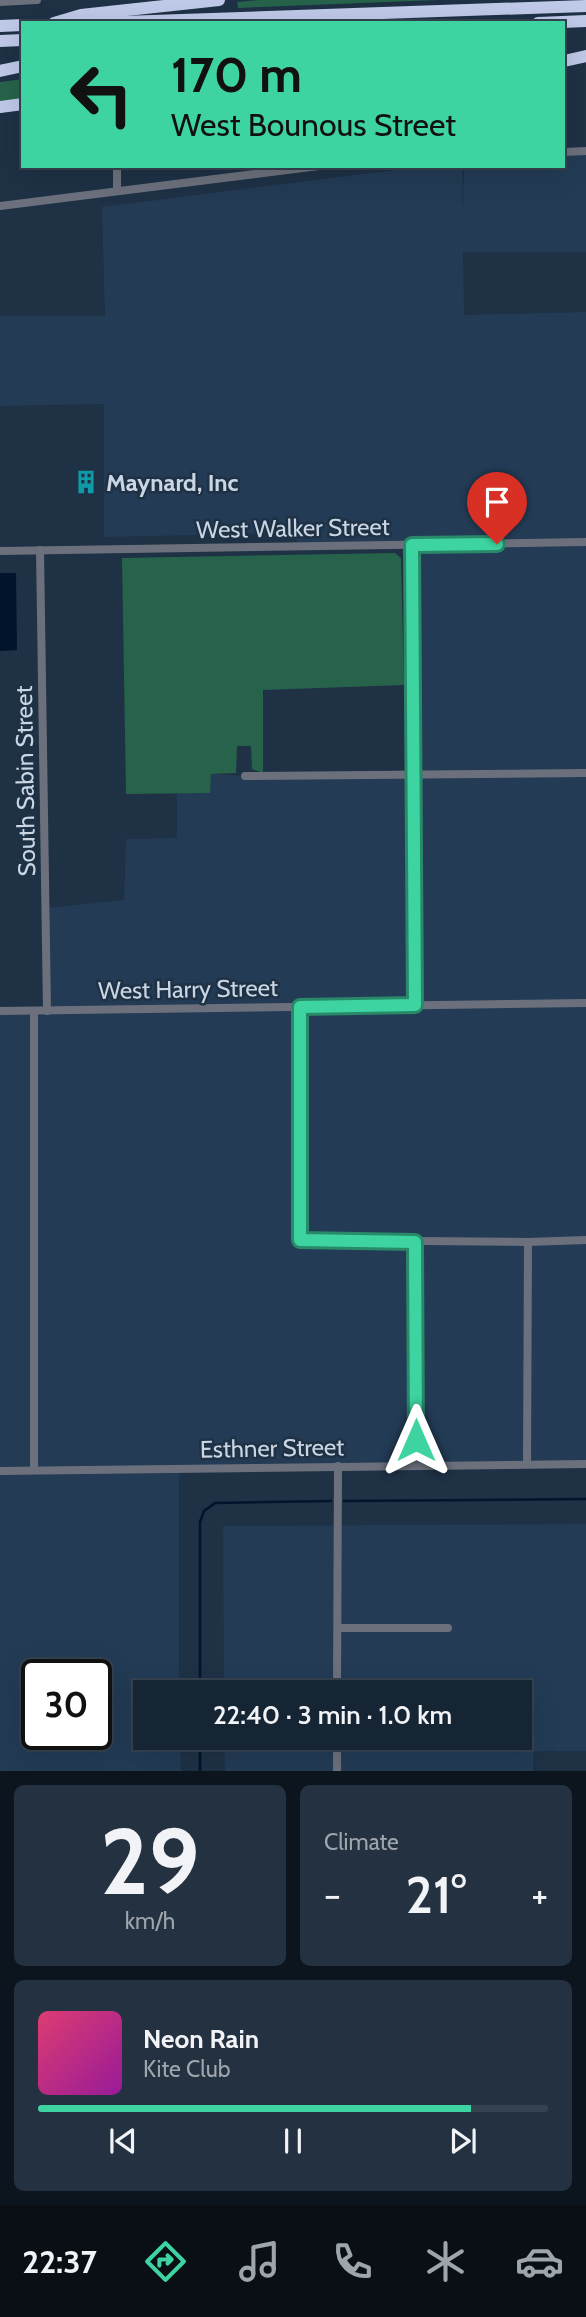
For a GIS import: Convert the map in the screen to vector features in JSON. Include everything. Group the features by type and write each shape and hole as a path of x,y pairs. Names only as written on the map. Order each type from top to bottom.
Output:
{"highway":[{"path":"60,21 80,15 219,0"},
{"path":"153,21 586,6"},
{"path":"565,22 586,21"},
{"path":"0,26 21,25"},
{"path":"0,41 21,40"},
{"path":"565,63 586,56"},
{"path":"565,63 586,66"},
{"path":"0,71 19,69"},
{"path":"0,107 21,104"}],"street":[{"path":"0,2 37,0"},
{"path":"565,152 586,152"},
{"path":"117,168 117,191"},
{"path":"0,206 303,168"},
{"name":"West Walker Street","path":"0,551 586,542"},
{"path":"412,545 415,1005"},
{"name":"South Sabin Street","path":"40,550 47,1011"},
{"path":"245,776 586,774"},
{"name":"West Harry Street","path":"0,1011 586,1003"},
{"path":"300,1007 300,1240 586,1240"},
{"path":"34,1011 34,1470"},
{"path":"415,1242 417,1465"},
{"path":"527,1464 528,1242"},
{"name":"Esthner Street","path":"0,1471 586,1464"},
{"path":"337,1680 338,1466"},
{"path":"338,1628 448,1629"},
{"path":"337,1750 337,1771"}],"shaded area":[{"path":"586,151 586,252 463,252 464,315 586,312 586,1464 179,1469 179,1680 133,1680 133,1750 180,1750 181,1771 0,1771 0,1012 47,1011 46,908 124,900 126,839 177,838 177,793 209,793 211,774 414,775 412,545 299,547 294,533 104,537 104,404 0,406 0,316 105,316 102,207 415,168 462,168 463,211 464,168 565,168 565,152"},
{"path":"0,573 16,573 17,650 0,651"},
{"path":"586,1524 586,1751 533,1751 533,1771 225,1771 224,1750 532,1750 532,1680 224,1680 223,1526"}],"green space":[{"path":"438,0 238,8 237,2"},
{"path":"21,79 21,99 0,102 0,82"},
{"path":"395,553 401,558 404,685 263,690 263,773 252,769 251,746 237,746 236,773 211,774 210,793 126,794 122,558"}],"waterway":[{"path":"344,1501 586,1499"},
{"path":"200,1680 200,1522 204,1511 215,1503 331,1501"},
{"path":"200,1750 200,1771"}],"place":[{"name":"Maynard, Inc","path":"86,482"}],"route":[{"path":"416,1440 415,1242 300,1240 300,1007 415,1005 412,545 497,544"}]}
